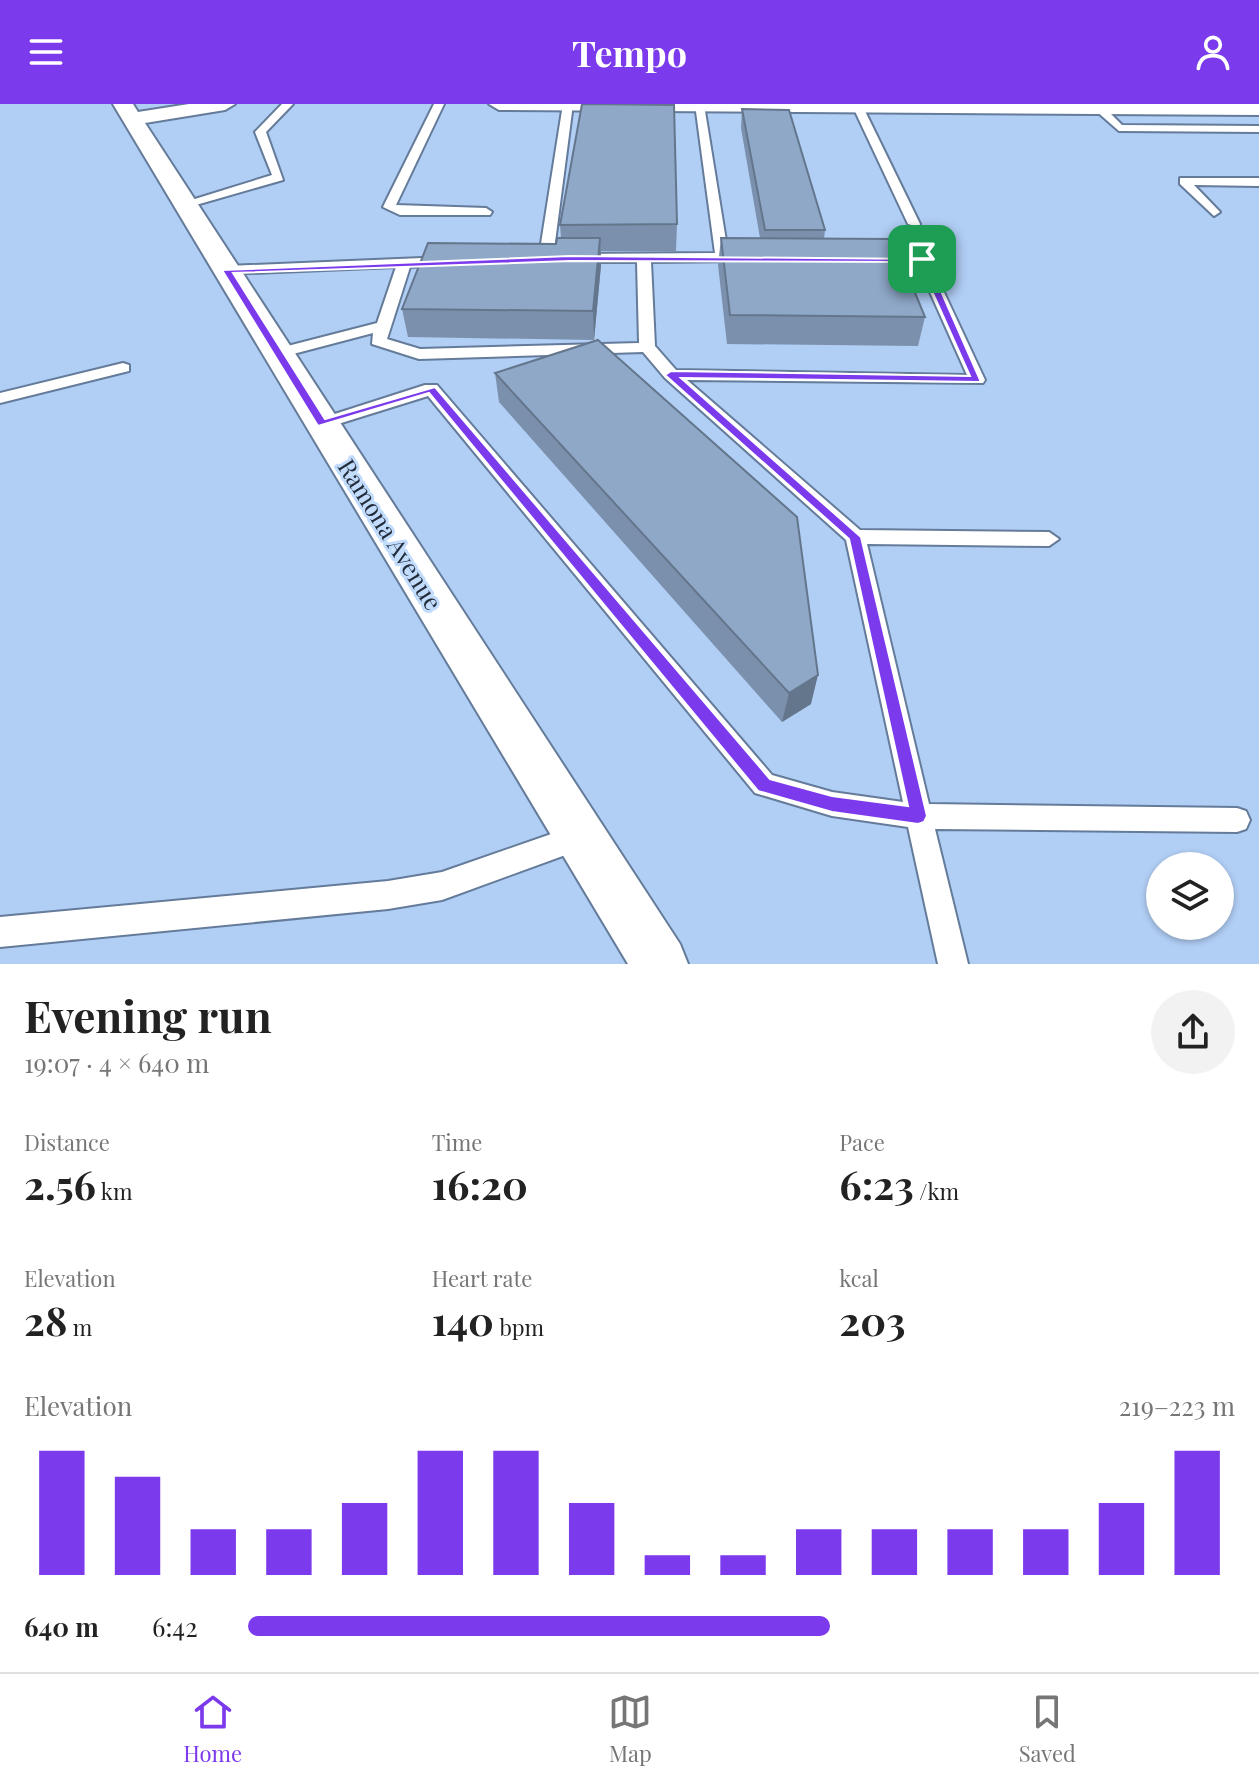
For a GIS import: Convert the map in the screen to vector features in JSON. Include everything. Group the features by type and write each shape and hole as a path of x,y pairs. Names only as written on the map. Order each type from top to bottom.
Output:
{"street":[{"path":"128,112 225,104"},
{"path":"499,104 1259,109"},
{"name":"Ramona Avenue","path":"128,112 660,964"}],"lane":[{"path":"186,206 279,177 260,132 288,104"},
{"path":"439,104 389,207 400,211 486,212"},
{"path":"568,104 544,254 768,258"},
{"path":"692,105 722,257"},
{"path":"858,107 914,224"},
{"path":"1099,108 1119,128 1259,129"},
{"path":"1214,212 1184,181 1259,182"},
{"path":"644,258 647,347 671,375 855,537 953,964"},
{"path":"671,375 977,380 922,259 861,259"},
{"path":"227,270 464,261"},
{"path":"404,265 378,341 419,354 647,347"},
{"path":"278,353 383,326"},
{"path":"0,398 123,368"},
{"path":"322,424 431,389 764,785 832,804 918,816 1237,820"},
{"path":"855,537 1049,539"},
{"path":"0,932 388,895 442,886 580,837"}],"shaded area":[{"path":"0,104 1259,104 1259,964 0,964"}],"building":[{"path":"582,104 674,105 677,224 560,225"},
{"path":"742,109 789,110 825,230 765,230"},
{"path":"557,238 600,238 593,311 402,309 428,243 556,244"},
{"path":"721,238 893,239 925,317 730,315"},
{"path":"598,340 797,517 818,675 789,693 495,373"}],"route":[{"path":"570,258 922,259 977,380 671,375 855,537 918,816 832,804 764,785 431,389 322,424 227,270 570,258"}]}
